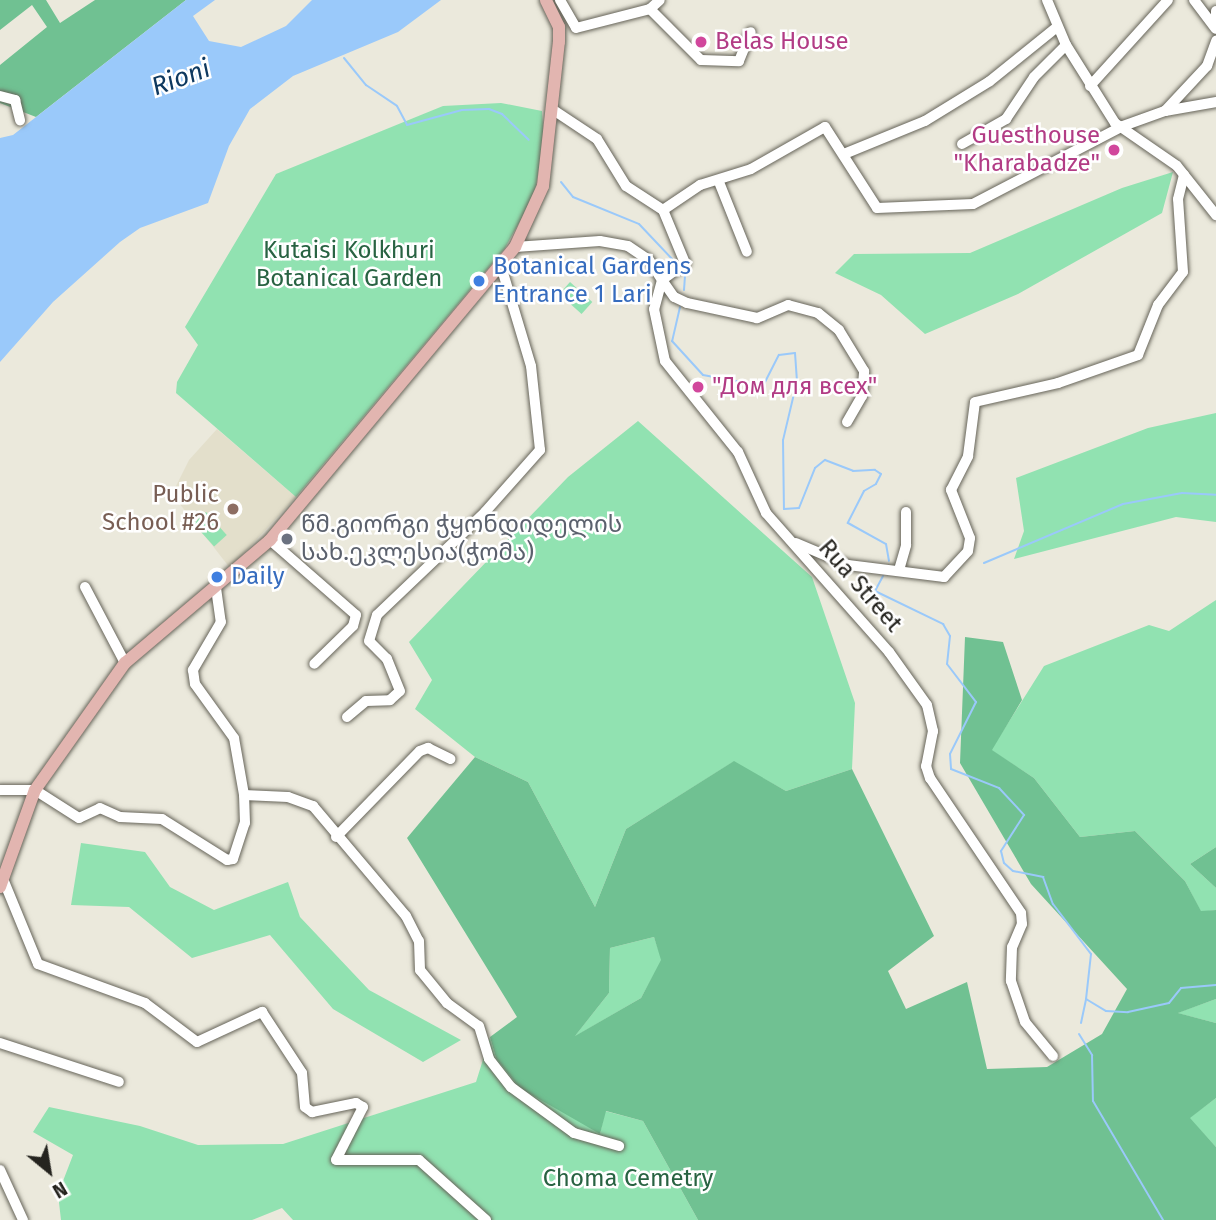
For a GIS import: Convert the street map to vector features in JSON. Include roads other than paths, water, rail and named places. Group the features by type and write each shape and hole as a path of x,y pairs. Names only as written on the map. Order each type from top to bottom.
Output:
{"main road":[{"path":"1,883 35,790 125,663 270,540 515,247 543,186 559,27 546,0"}],"street":[{"path":"560,0 576,28 650,9 660,0"},
{"path":"1047,0 1057,27 1090,86 1123,126 1184,174 1216,215"},
{"path":"1090,86 1168,0"},
{"path":"1194,0 1216,29"},
{"path":"650,9 701,60 739,61 751,32"},
{"path":"1216,11 1216,23"},
{"path":"844,153 925,121 990,81 1057,27"},
{"path":"1165,111 1207,66 1216,40"},
{"path":"962,144 1006,119 1034,77 1066,45"},
{"path":"0,96 15,100 20,120"},
{"path":"663,211 700,185 719,182 751,169 814,130 830,130 858,185 877,208 957,208 1123,126 1165,111 1216,102"},
{"path":"552,109 597,139 626,186 663,211 685,263 662,281"},
{"path":"795,543 836,562 944,577 968,551 970,538 951,490 968,456 975,402 1059,383 1138,355 1158,305 1183,272 1178,199 1184,174"},
{"path":"719,182 747,253"},
{"path":"515,247 600,241 628,246 649,260 674,298 687,303 757,318 788,305 818,313 839,330 864,371 862,396 847,422"},
{"path":"347,717 366,701 390,700 400,691 387,659 369,641 377,615 485,512 540,450 531,366 501,266"},
{"name":"Rua Street","path":"662,281 654,309 665,361 725,434 766,513 795,543 927,705 933,731 926,766 930,778 1021,913 1022,924 1012,947 1011,981 1025,1022 1053,1056"},
{"path":"899,570 906,545 906,512"},
{"path":"270,540 356,615 353,625 314,664"},
{"path":"85,587 125,663"},
{"path":"0,790 35,790 79,818 100,808 120,817 162,819 227,860 233,859 245,823 244,795 234,738 195,684 193,670 221,622 216,588"},
{"path":"336,837 420,751 428,748 451,759"},
{"path":"244,795 299,799 313,806 336,837 406,915 419,941 420,970 447,1003 479,1026 484,1050 511,1087 574,1133 619,1146"},
{"path":"1,883 38,964 145,1003 197,1042 262,1012 302,1073 305,1107 312,1112 356,1103 363,1107 336,1160 419,1160 486,1220"},
{"path":"0,1043 119,1082"},
{"path":"0,1170 23,1220"}],"water":[{"name":"Rioni","path":"186,0 215,0 193,16 209,41 241,47 286,26 312,0 441,0 398,32 293,76 250,109 229,146 208,203 140,228 120,242 53,302 0,362 0,138 13,135"}],"waterway":[{"path":"344,58 366,85 397,106 407,125 462,110 489,109 502,114 529,140"},
{"path":"561,182 573,197 639,224 674,261"},
{"path":"684,290 685,275"},
{"path":"680,307 672,341 703,375 763,386 779,355 795,353 797,381 783,440 784,509 799,508 815,468 825,460 853,471 875,470 881,474 876,484 864,491 848,523 886,544 889,561"},
{"path":"984,563 1123,504 1182,493 1216,495"},
{"path":"883,576 875,591 943,624 950,636 947,664 976,702 950,754 951,769 999,788 1024,815 1001,851 1004,863 1013,871 1043,877 1053,904 1091,954 1086,999 1106,1011 1128,1012 1169,1003 1181,988 1216,985"},
{"path":"1081,1023 1086,999"},
{"path":"1079,1034 1092,1055 1093,1101 1163,1220"}],"place":[{"name":"Belas House","path":"701,42"},
{"name":"Guesthouse \"Kharabadze\"","path":"1114,150"},
{"name":"Botanical Gardens Entrance 1 Lari","path":"479,281"},
{"name":"\"Дом для всех\"","path":"698,387"},
{"name":"Public School #26","path":"233,509"},
{"name":"წმ.გიორგი ჭყონდიდელის სახ.ეკლესია(ჭომა)","path":"287,539"},
{"name":"Daily","path":"217,577"}],"park label":[{"name":"Kutaisi Kolkhuri Botanical Garden","path":"349,265"},
{"name":"Choma Cemetry","path":"628,1179"}]}
